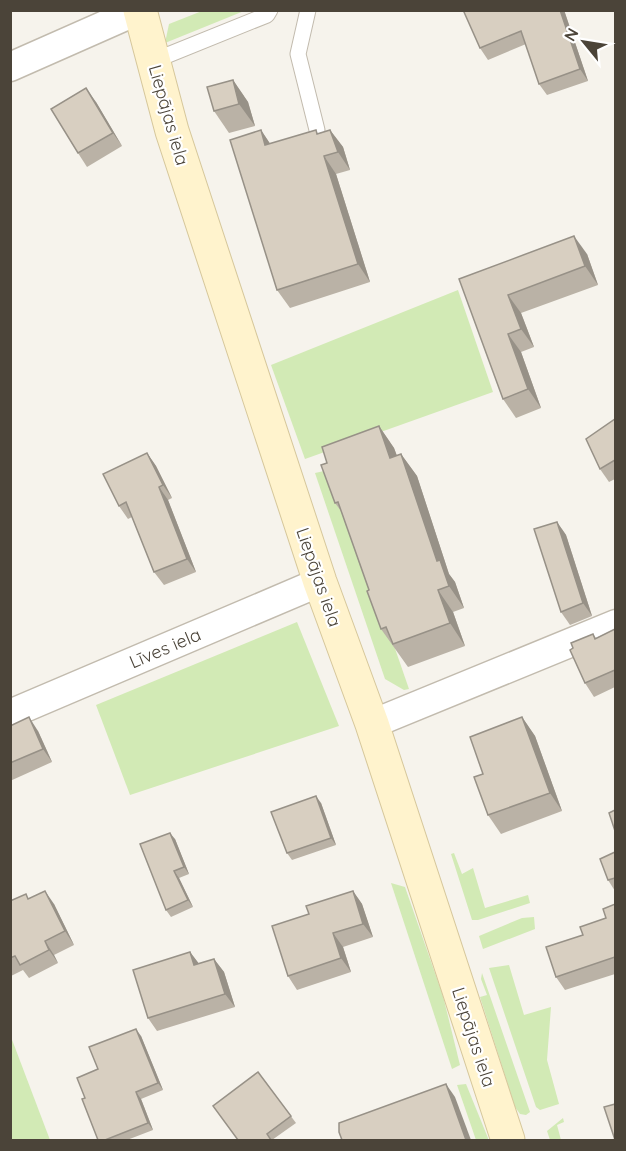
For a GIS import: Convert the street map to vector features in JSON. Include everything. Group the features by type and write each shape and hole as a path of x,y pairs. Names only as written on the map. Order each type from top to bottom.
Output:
{"street":[{"name":"Liepājas iela","path":"139,10 176,142 320,582 372,724 508,1140"},
{"path":"10,67 139,10"},
{"name":"Līves iela","path":"10,714 320,582"},
{"path":"372,724 615,624"}],"lane":[{"path":"153,61 267,15 270,10"},
{"path":"308,10 298,54 317,130"}],"green space":[{"path":"202,11 244,11 165,43 169,24"},
{"path":"458,290 493,392 305,459 271,365"},
{"path":"333,469 409,689 404,690 385,679 315,473"},
{"path":"297,622 339,726 130,795 96,705"},
{"path":"454,853 462,874 473,868 485,908 528,895 530,903 472,920 451,854"},
{"path":"391,883 405,887 443,996 460,1065 452,1069"},
{"path":"534,917 535,929 483,949 479,936 522,918"},
{"path":"509,965 524,1015 551,1007 547,1060 559,1104 540,1110 536,1107 489,968"},
{"path":"482,973 530,1112 526,1115 520,1114 515,1107 480,997 487,995 481,979"},
{"path":"11,1037 50,1140 11,1140"},
{"path":"466,1084 488,1140 476,1140 457,1085"},
{"path":"563,1118 564,1122 557,1125 561,1140 550,1140 547,1131"}],"building":[{"path":"467,10 560,10 580,69 539,84 521,31 480,48 464,12"},
{"path":"233,80 239,104 214,111 207,87"},
{"path":"86,88 113,133 78,153 51,109"},
{"path":"261,130 265,145 316,130 317,134 330,130 338,152 324,156 358,264 277,290 230,140"},
{"path":"574,236 585,266 508,295 521,329 508,334 528,389 503,399 459,279"},
{"path":"615,419 615,460 600,469 586,439"},
{"path":"379,426 390,458 401,454 437,561 440,560 449,586 438,590 450,623 393,644 386,627 381,629 338,502 335,503 321,465 327,463 322,447"},
{"path":"147,453 163,485 159,487 187,559 154,572 126,502 119,506 103,474"},
{"path":"557,522 583,603 561,612 534,529"},
{"path":"615,629 615,670 585,683 570,650 573,648 571,643 593,634 595,639"},
{"path":"29,717 43,749 10,763 10,726"},
{"path":"522,717 550,793 488,815 474,777 483,774 470,737"},
{"path":"316,796 331,838 287,853 271,812"},
{"path":"615,810 615,831 609,813"},
{"path":"170,833 184,867 174,871 188,900 166,910 140,844"},
{"path":"615,852 615,878 608,880 600,859"},
{"path":"45,891 65,931 45,941 49,950 20,965 15,956 10,958 10,901 26,894 28,899"},
{"path":"353,891 363,924 333,933 341,958 288,976 272,926 309,914 306,906"},
{"path":"615,904 615,957 556,977 546,947 583,935 580,927 606,918 603,909"},
{"path":"190,952 194,965 214,959 225,994 148,1018 133,970"},
{"path":"136,1029 158,1083 136,1092 148,1123 105,1140 98,1140 82,1099 85,1098 77,1078 98,1069 89,1047"},
{"path":"258,1072 291,1116 267,1134 271,1140 238,1140 213,1106"},
{"path":"446,1084 466,1140 342,1140 339,1123"},
{"path":"615,1104 615,1140 604,1107"}]}
